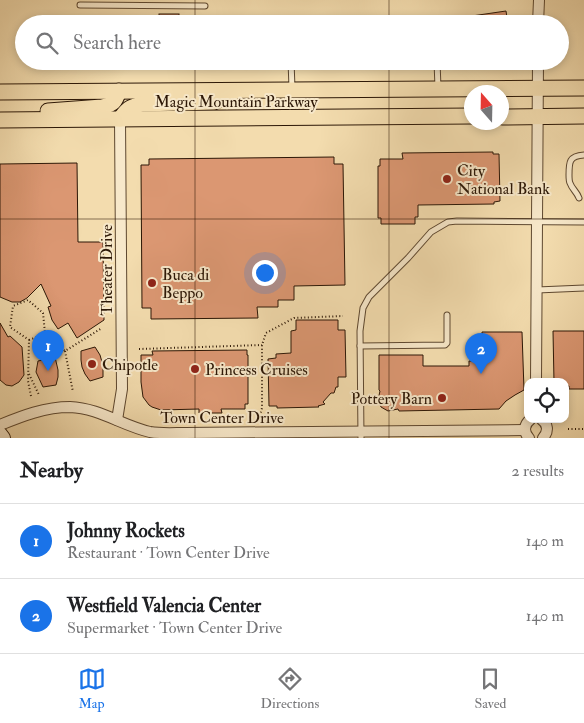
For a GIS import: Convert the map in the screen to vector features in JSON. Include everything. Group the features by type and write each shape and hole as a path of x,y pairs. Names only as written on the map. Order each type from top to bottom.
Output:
{"main road":[{"name":"Magic Mountain Parkway","path":"0,92 584,88"},
{"path":"0,119 24,112 102,107 114,102 120,91"},
{"path":"120,120 125,111 130,107 142,104 214,102 235,91"},
{"name":"Magic Mountain Parkway","path":"0,119 120,120 464,116"},
{"path":"509,117 584,116"},
{"path":"0,434 3,438"}],"street":[{"path":"538,15 539,0"},
{"path":"536,378 538,70"},
{"name":"Theater Drive","path":"117,420 122,389 120,120"},
{"name":"Town Center Drive","path":"0,425 32,412 71,407 94,411 151,432 222,435 527,434"},
{"path":"543,438 547,430 544,423"}],"lane":[{"path":"80,5 205,6"},
{"path":"291,70 292,91"},
{"path":"437,70 438,88"},
{"path":"579,198 570,182 569,165 574,157 584,155"},
{"path":"361,435 360,331 363,308 369,297 408,258 430,232 448,222 456,221 584,222"},
{"path":"537,290 584,288"},
{"path":"360,346 445,345 448,343 447,315"}],"path":[{"path":"29,340 10,327 13,306 28,300 43,313 46,334 65,351 73,392"},
{"path":"260,416 262,408 262,346 266,333 294,318 343,316"},
{"path":"65,351 102,328"},
{"path":"29,340 46,334"},
{"path":"29,340 28,381 31,396"},
{"path":"139,350 262,346"},
{"path":"28,372 39,395"},
{"path":"568,429 584,429"}],"building":[{"path":"506,11 507,15 479,15"},
{"path":"159,14 179,14 179,15"},
{"path":"493,152 493,154 499,154 500,201 494,202 494,204 418,205 418,217 415,217 415,224 381,224 381,218 378,218 378,166 380,166 380,159 403,159 402,153"},
{"path":"334,157 334,164 343,164 345,285 294,286 294,300 278,300 278,307 257,307 258,318 151,319 151,308 142,308 141,165 149,165 149,159"},
{"path":"77,163 78,242 103,242 104,320 77,338 68,323 58,329 52,320 48,307 51,306 41,284 27,298 20,302 12,302 0,297 0,164"},
{"name":"Princess Cruises","path":"296,320 338,320 338,330 345,330 346,377 338,377 338,387 323,402 325,404 319,407 277,408 277,406 269,406 268,359 276,358 276,354 291,353 291,331 296,330"},
{"path":"0,323 8,337 10,336 22,347 24,375 19,382 12,386 6,385 0,380"},
{"path":"553,331 584,331 584,389 569,389 569,378 554,378"},
{"path":"482,332 522,332 524,390 506,401 499,409 399,411 398,409 388,411 381,407 378,400 380,391 379,355 423,355 423,366 469,366 469,361 483,361"},
{"name":"Chipotle","path":"95,347 102,362 103,377 90,381 82,367 81,351"},
{"name":"Princess Cruises","path":"247,350 248,404 245,404 245,409 221,409 222,413 199,413 199,409 161,410 149,405 143,397 141,355 153,355 152,351"},
{"path":"55,357 58,370 56,385 43,387 36,372 38,361"}],"place":[{"name":"City National Bank","path":"447,179"},
{"name":"Buca di Beppo","path":"152,283"},
{"name":"Chipotle","path":"92,364"},
{"name":"Princess Cruises","path":"195,369"},
{"name":"Johnny Rockets","path":"48,371"},
{"name":"Westfield Valencia Center","path":"481,374"},
{"name":"Pottery Barn","path":"442,398"}]}
